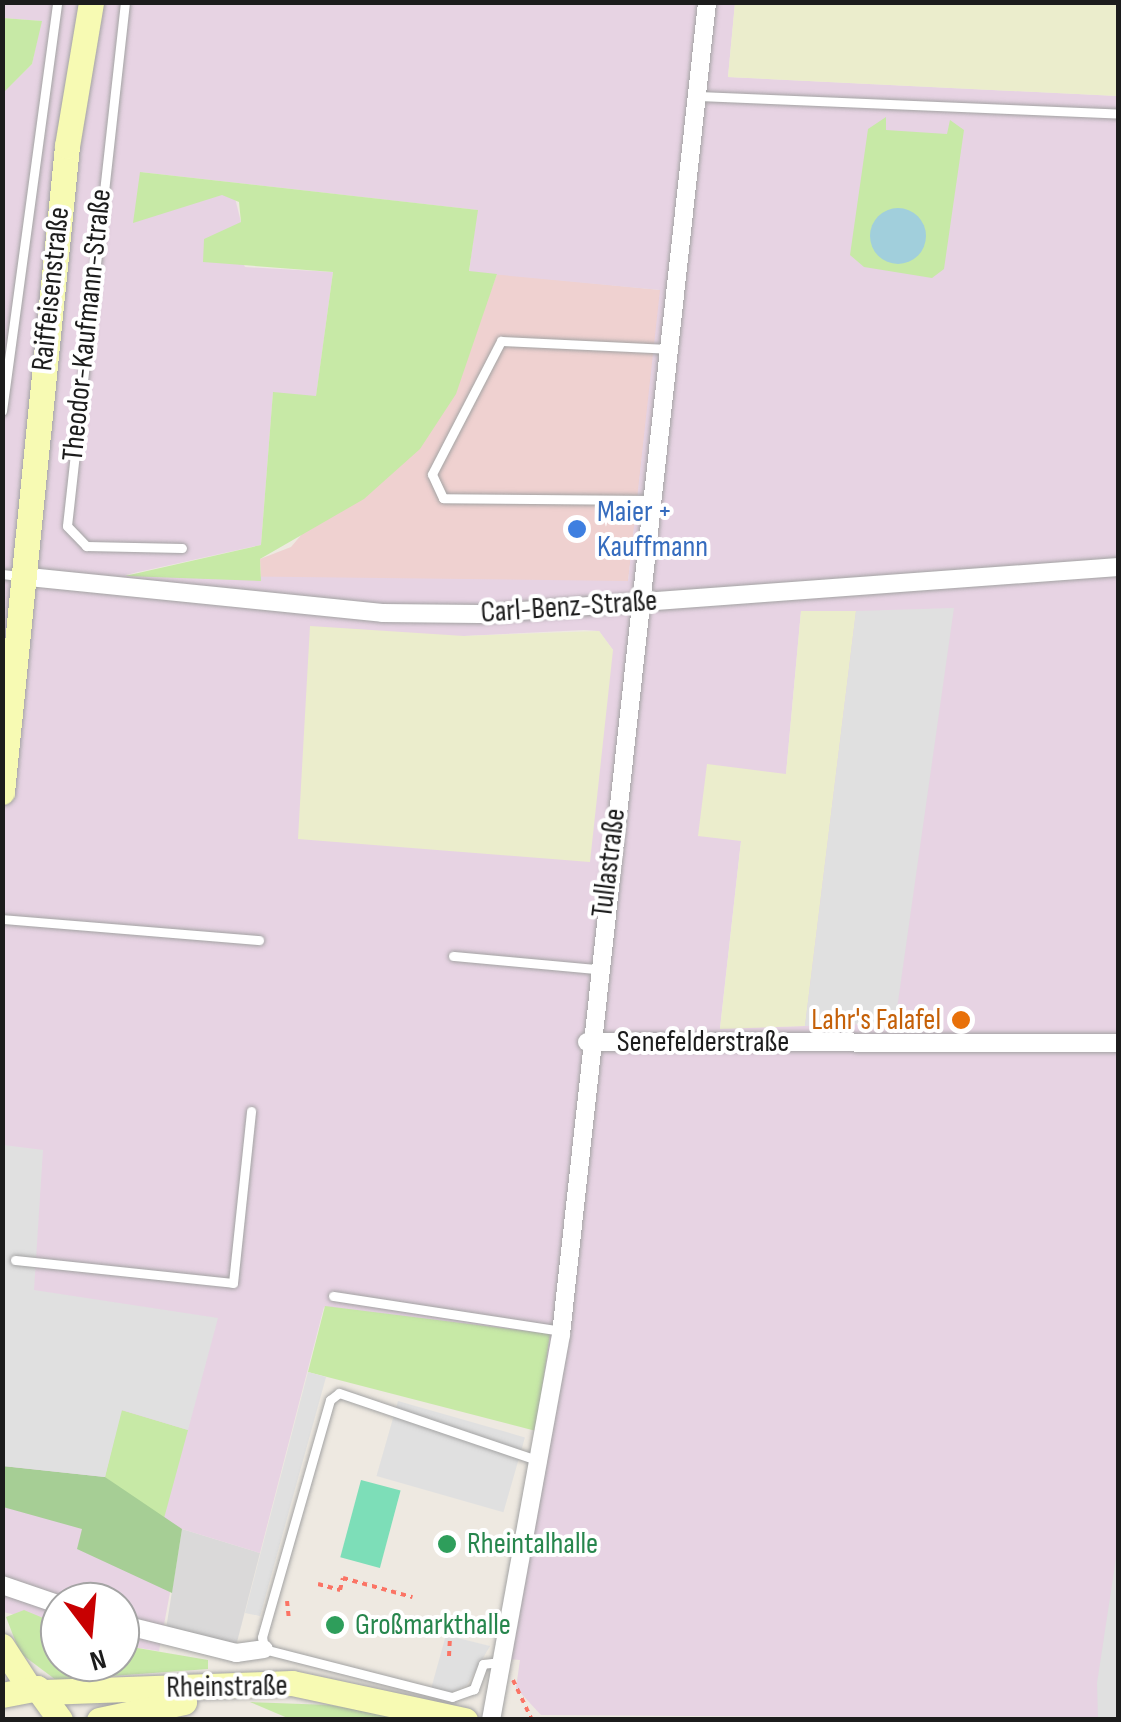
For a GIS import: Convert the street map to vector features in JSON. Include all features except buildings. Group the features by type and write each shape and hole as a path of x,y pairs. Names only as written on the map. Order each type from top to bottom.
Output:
{"street":[{"name":"Raiffeisenstraße","path":"2,792 11,575 91,2"},
{"name":"Tullastraße","path":"490,1720 543,1462 562,1331 588,1042 707,2"},
{"name":"Carl-Benz-Straße","path":"11,575 382,614 641,603 1118,567"},
{"name":"Senefelderstraße","path":"588,1042 1118,1043"},
{"path":"2,1585 40,1598"},
{"path":"140,1629 236,1652 264,1649"},
{"path":"2,1646 60,1720"},
{"name":"Rheinstraße","path":"2,1695 36,1689 276,1683 349,1694 466,1720"},
{"name":"Rheinstraße","path":"99,1720 172,1702 349,1694"}],"lane":[{"name":"Raiffeisenstraße","path":"2,410 57,2"},
{"name":"Theodor-Kaufmann-Straße","path":"125,2 66,526 86,546 182,548"},
{"path":"697,96 1118,114"},
{"path":"652,500 444,498 432,474 501,341 669,349"},
{"path":"2,920 260,940"},
{"path":"452,956 596,969"},
{"path":"15,1260 234,1282 250,1111"},
{"path":"334,1296 562,1331"},
{"path":"500,1669 483,1664 474,1689 452,1698 264,1649 330,1400 339,1393 543,1462"}],"path":[{"path":"318,1584 340,1590 344,1578 412,1597"},
{"path":"290,1602 290,1618"},
{"path":"448,1656 450,1636"},
{"path":"500,1669 518,1680 532,1720"}],"shaded area":[{"path":"3,3 735,3 728,77 1118,96 1118,1719 541,1715 516,1688 520,1660 494,1658 536,1431 324,1307 260,1553 182,1529 159,1651 140,1648 140,1582 40,1582 40,1620 3,1612 2,93 32,64 41,21 3,18","holes":["140,172 477,210 469,272 660,290 628,581 125,575 261,545 273,393 316,397 333,272 245,267 227,232 241,222 235,198","801,611 804,1026 720,1028 741,841 786,774","584,630 599,631 613,650 464,636"]},
{"path":"497,274 661,290 628,582 261,581 260,559 291,547 477,328"},
{"path":"954,608 895,1023 805,1026 856,611"},
{"path":"3,1145 43,1150 34,1290 218,1318 188,1430 122,1410 105,1477 3,1466"},
{"path":"308,1372 326,1377 260,1616 245,1613"},
{"path":"398,1401 525,1437 503,1512 377,1476"},
{"path":"182,1529 260,1553 236,1646 166,1629"},
{"path":"1118,1545 1118,1719 1098,1719 1097,1683"},
{"path":"446,1635 490,1646 467,1685 450,1693 431,1689"}],"green space":[{"path":"735,3 1118,3 1118,96 728,77"},
{"path":"3,18 42,21 32,64 3,93"},
{"path":"886,117 886,130 947,134 950,120 964,130 944,269 932,278 864,267 850,255 868,129"},
{"path":"140,172 478,210 469,271 497,274 456,394 420,449 364,499 260,559 261,581 125,576 261,545 273,392 316,396 333,272 203,262 204,239 241,222 239,202 222,195 133,223"},
{"path":"801,611 856,611 805,1026 720,1029 741,841 698,836 707,764 786,774"},
{"path":"310,626 464,636 599,631 613,650 590,862 298,839"},
{"path":"325,1306 550,1334 536,1431 308,1372"},
{"path":"121,1410 188,1430 163,1522 105,1477"},
{"path":"2,1466 105,1477 182,1529 172,1593 77,1549 82,1529 3,1507"},
{"path":"361,1480 401,1491 380,1568 340,1557"},
{"path":"24,1610 40,1617 40,1668 20,1653 6,1617"},
{"path":"140,1648 208,1660 208,1669 140,1674"},
{"path":"250,1702 329,1705 421,1719 290,1719"}],"water":[{"path":"898,208 918,216 926,236 918,256 898,264 878,256 870,236 878,216"}],"place":[{"name":"Maier + Kauffmann","path":"577,529"},
{"name":"Lahr's Falafel","path":"961,1020"},
{"name":"Rheintalhalle","path":"447,1544"},
{"name":"Großmarkthalle","path":"335,1625"}]}
